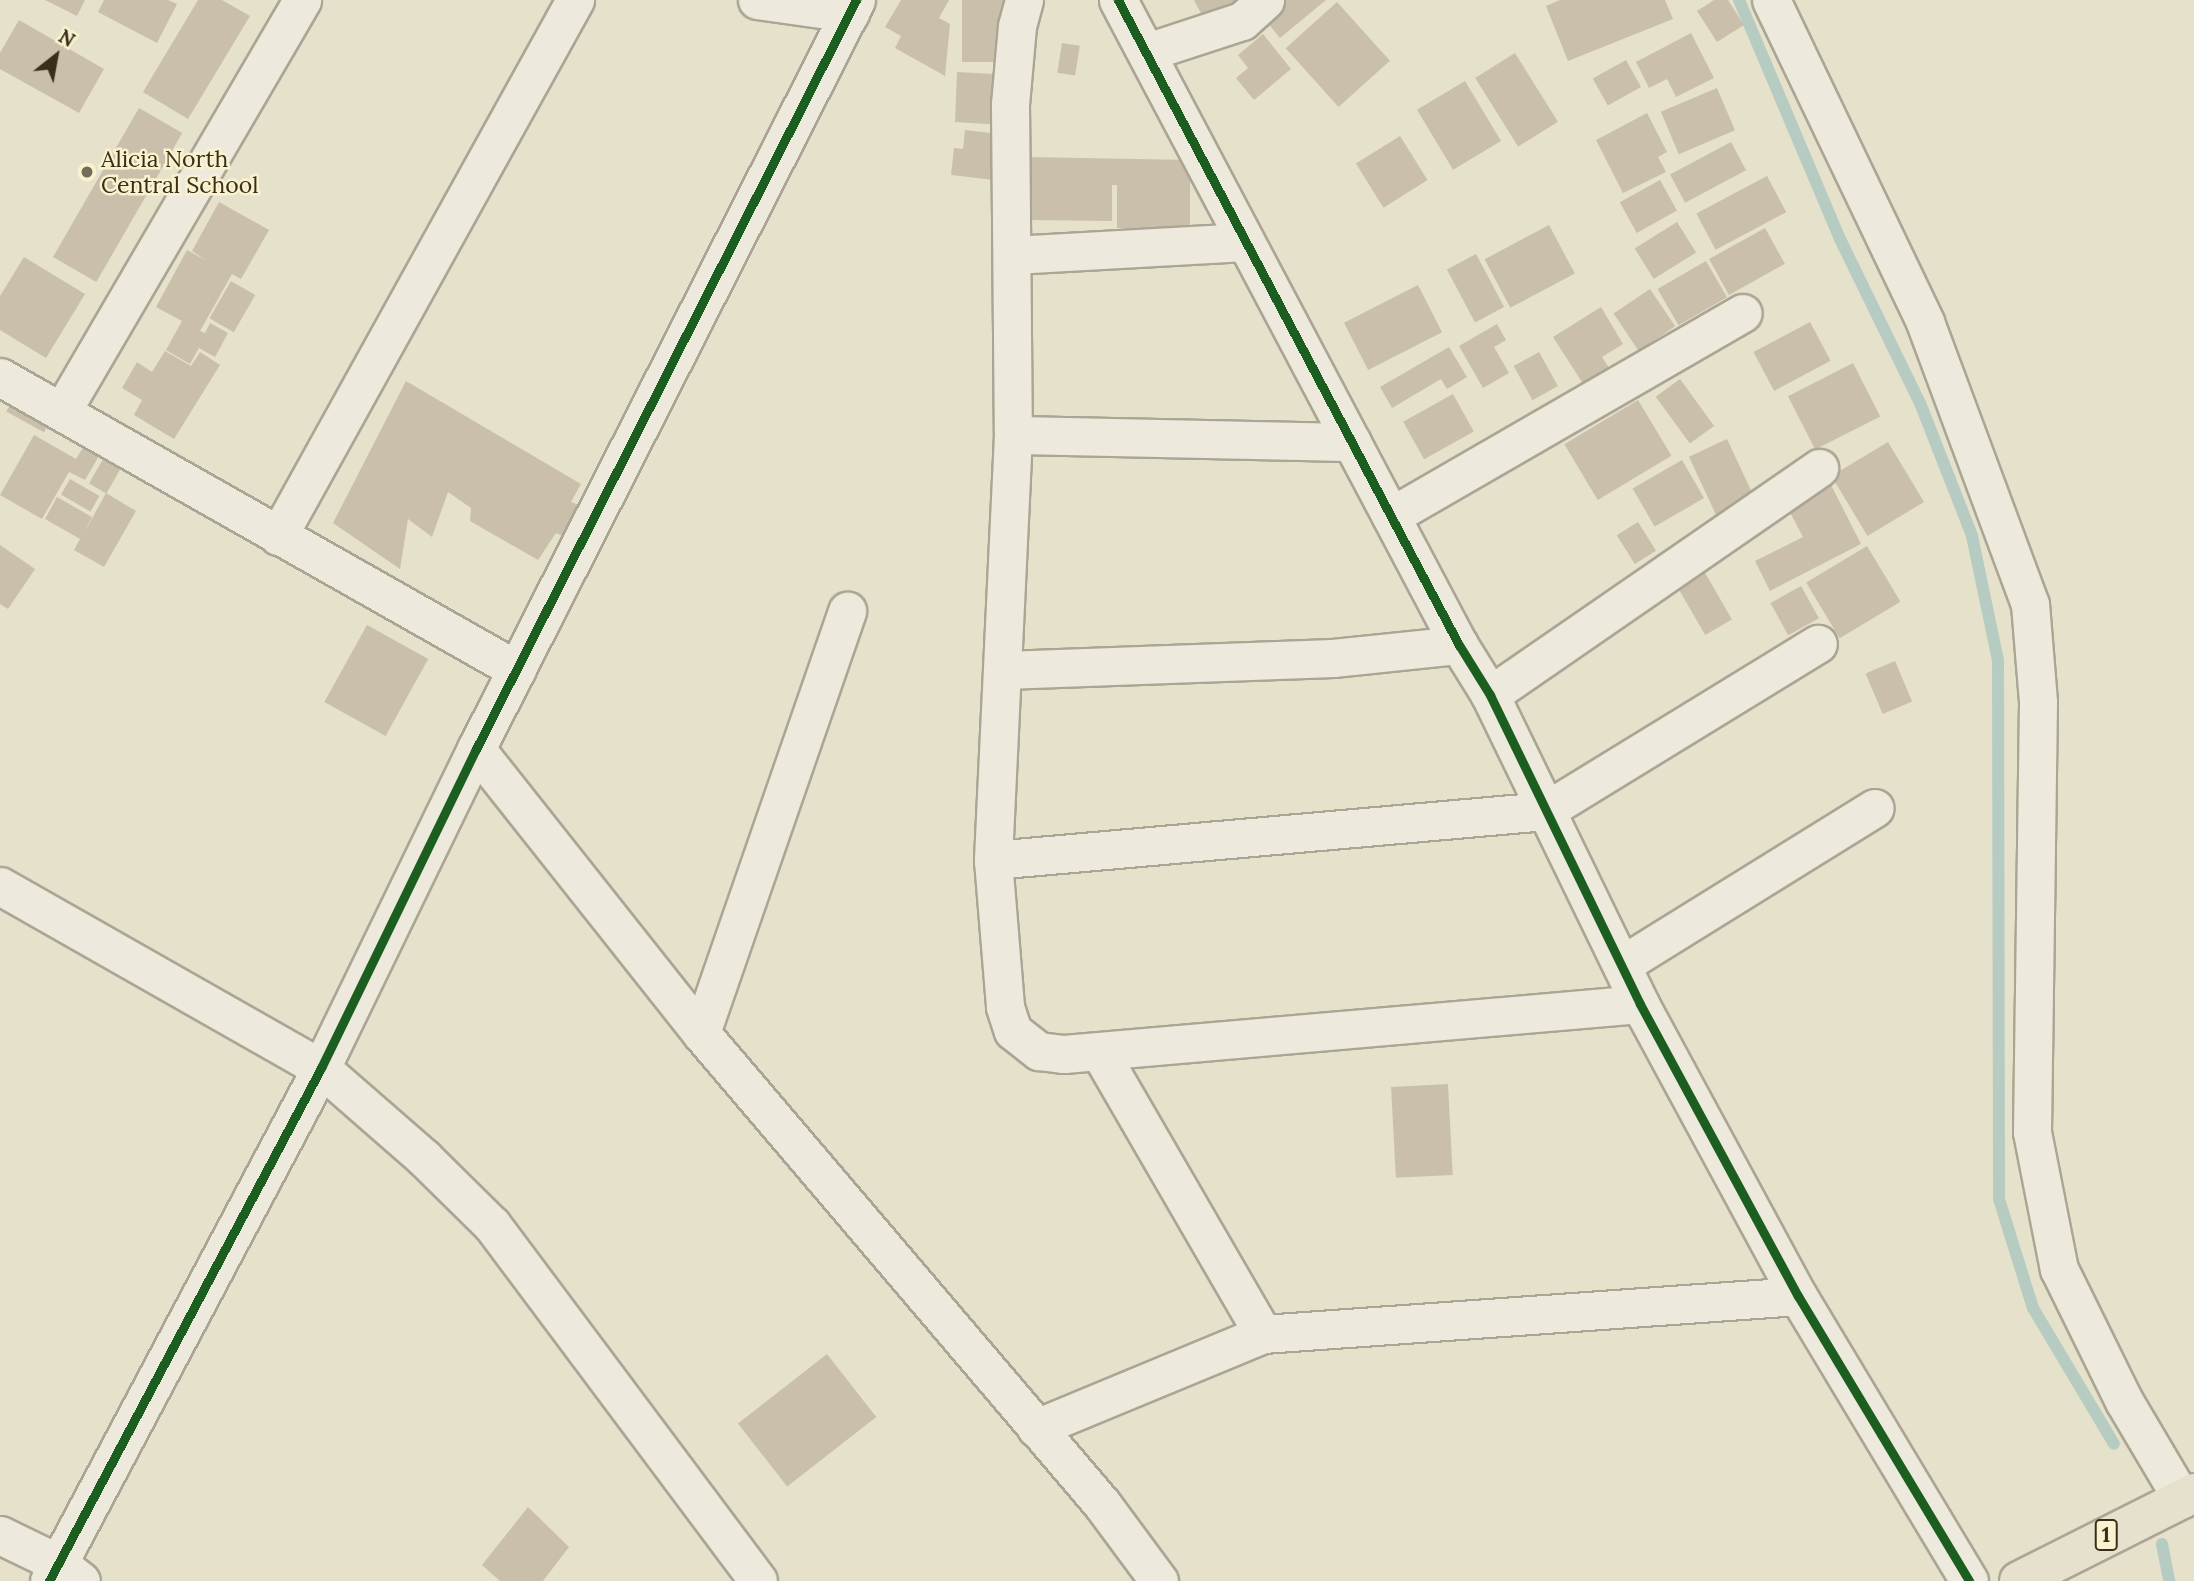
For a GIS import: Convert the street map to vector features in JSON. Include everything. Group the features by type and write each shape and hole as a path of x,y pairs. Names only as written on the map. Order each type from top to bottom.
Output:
{"main road":[{"name":"1","path":"2019,1581 2188,1496"}],"street":[{"path":"62,411 302,0"},
{"path":"278,536 575,0"},
{"path":"0,1535 63,1575 321,1068 476,749 853,7 757,0"},
{"path":"1024,0 1017,26 1010,104 1013,435 993,860 1005,1007 1013,1031 1039,1051 1099,1051 1640,1004"},
{"path":"1118,0 1459,645 1490,695 1545,811 1623,964 1640,1004 1798,1296 1969,1581"},
{"path":"1147,52 1242,20 1265,0"},
{"path":"1771,0 1925,322 2031,604 2038,702 2032,1132 2059,1269 2124,1401 2188,1496"},
{"path":"1013,255 1245,242"},
{"path":"1391,516 1743,313"},
{"path":"0,377 517,670"},
{"path":"1013,435 1352,442"},
{"path":"1490,695 1819,468"},
{"path":"701,1033 847,611"},
{"path":"993,860 1545,811 1818,644"},
{"path":"1004,670 1333,658 1459,645"},
{"path":"476,749 701,1033 1102,1504 1159,1581"},
{"path":"1623,964 1875,808"},
{"path":"0,886 321,1068 424,1158 492,1225 758,1581"},
{"path":"1099,1051 1263,1334"},
{"path":"1036,1428 1263,1334 1798,1296"}],"building":[{"path":"45,0 85,0 77,16"},
{"path":"104,0 168,0 177,4 157,43 98,12"},
{"path":"198,0 222,0 250,16 188,119 143,92"},
{"path":"901,0 949,0 939,18 950,24 945,76 895,48 901,36 885,27"},
{"path":"962,0 1012,0 1012,62 962,62"},
{"path":"1194,0 1237,0 1203,17"},
{"path":"1274,0 1326,0 1280,38 1259,12"},
{"path":"1560,0 1665,0 1673,19 1568,61 1546,6"},
{"path":"1714,0 1728,0 1744,25 1717,42 1697,11"},
{"path":"1337,2 1390,61 1339,107 1286,48"},
{"path":"19,20 104,69 79,113 0,69 0,53"},
{"path":"1691,33 1714,78 1676,97 1667,79 1649,88 1636,62"},
{"path":"1263,34 1291,69 1254,100 1236,78 1248,68 1238,55"},
{"path":"1062,43 1080,46 1075,75 1057,73"},
{"path":"1515,53 1558,122 1518,147 1475,78"},
{"path":"1626,60 1641,87 1608,106 1593,78"},
{"path":"957,72 993,74 992,94 1007,94 1005,125 955,122"},
{"path":"1465,81 1501,141 1453,170 1417,110"},
{"path":"1717,88 1735,130 1679,154 1661,112"},
{"path":"139,108 182,133 96,282 53,257"},
{"path":"1647,113 1667,152 1658,157 1666,172 1623,193 1596,140"},
{"path":"965,130 1008,135 1003,181 951,175 954,148 963,149"},
{"path":"1400,136 1428,180 1383,208 1356,164"},
{"path":"1731,142 1746,170 1685,203 1670,174"},
{"path":"1027,157 1190,160 1190,229 1117,228 1117,185 1112,185 1112,221 1027,220"},
{"path":"1767,176 1786,212 1716,250 1696,214"},
{"path":"1660,180 1677,211 1637,233 1620,202"},
{"path":"219,202 269,230 241,279 232,274 200,331 205,333 210,323 228,333 215,357 199,348 190,364 166,350 182,321 156,307 187,250 207,261 192,251"},
{"path":"1677,222 1696,253 1654,279 1635,248"},
{"path":"1549,225 1575,274 1510,308 1485,259"},
{"path":"1765,228 1785,264 1729,295 1709,259"},
{"path":"1476,254 1504,307 1475,322 1447,269"},
{"path":"24,257 85,294 46,358 0,330 0,296"},
{"path":"1706,261 1727,297 1679,325 1658,289"},
{"path":"231,281 255,295 234,332 210,318"},
{"path":"1418,285 1442,332 1368,370 1344,323"},
{"path":"1650,289 1675,326 1639,351 1614,314"},
{"path":"1601,307 1623,344 1602,357 1615,377 1589,393 1553,337"},
{"path":"1810,322 1831,361 1774,391 1753,352"},
{"path":"1497,324 1506,340 1494,347 1509,373 1483,388 1459,346"},
{"path":"1449,347 1467,377 1447,389 1441,379 1392,408 1380,387"},
{"path":"165,351 191,366 200,352 220,365 174,439 134,415 142,400 122,388 137,362 152,372"},
{"path":"1539,352 1558,386 1533,400 1514,366"},
{"path":"1853,363 1880,416 1815,450 1788,396"},
{"path":"1680,379 1714,426 1690,444 1656,397"},
{"path":"406,381 581,484 571,502 587,508 572,540 556,533 538,560 470,521 471,508 448,492 432,537 408,519 400,569 333,523"},
{"path":"16,394 54,415 44,432 6,411"},
{"path":"1453,394 1474,432 1424,459 1403,422"},
{"path":"1638,400 1671,456 1598,500 1564,444"},
{"path":"34,435 76,459 87,441 103,449 85,480 69,472 42,519 0,495"},
{"path":"1727,439 1755,499 1717,517 1689,457"},
{"path":"1888,442 1924,502 1867,536 1831,476"},
{"path":"106,454 123,464 106,493 89,483"},
{"path":"1682,460 1704,498 1655,527 1633,488"},
{"path":"1827,477 1861,544 1770,591 1755,561 1803,537 1783,499"},
{"path":"70,479 99,496 90,512 61,495"},
{"path":"106,493 136,511 104,567 74,550 80,539 45,519 57,497 92,517 83,535"},
{"path":"1638,522 1656,551 1635,564 1617,535"},
{"path":"0,545 35,569 8,609 0,604"},
{"path":"1867,546 1900,602 1840,638 1806,583"},
{"path":"1704,571 1732,619 1705,635 1677,586"},
{"path":"1801,586 1819,618 1788,635 1770,603"},
{"path":"367,625 428,659 386,736 324,702"},
{"path":"1895,661 1912,702 1883,714 1866,674"},
{"path":"1448,1084 1453,1175 1396,1178 1391,1087"},
{"path":"827,1354 876,1417 787,1487 738,1424"},
{"path":"528,1507 569,1547 543,1581 500,1581 482,1565"}],"waterway":[{"path":"1739,0 1839,237 1920,403 1972,536 1998,660 1999,1199 2033,1308 2114,1444"},
{"path":"2162,1544 2169,1581"}],"cycle path":[{"path":"49,1581 321,1068 476,749 856,0"},
{"path":"1118,0 1459,645 1490,695 1640,1004 1798,1296 1969,1581"}],"place":[{"name":"Alicia North Central School","path":"87,172"}]}
